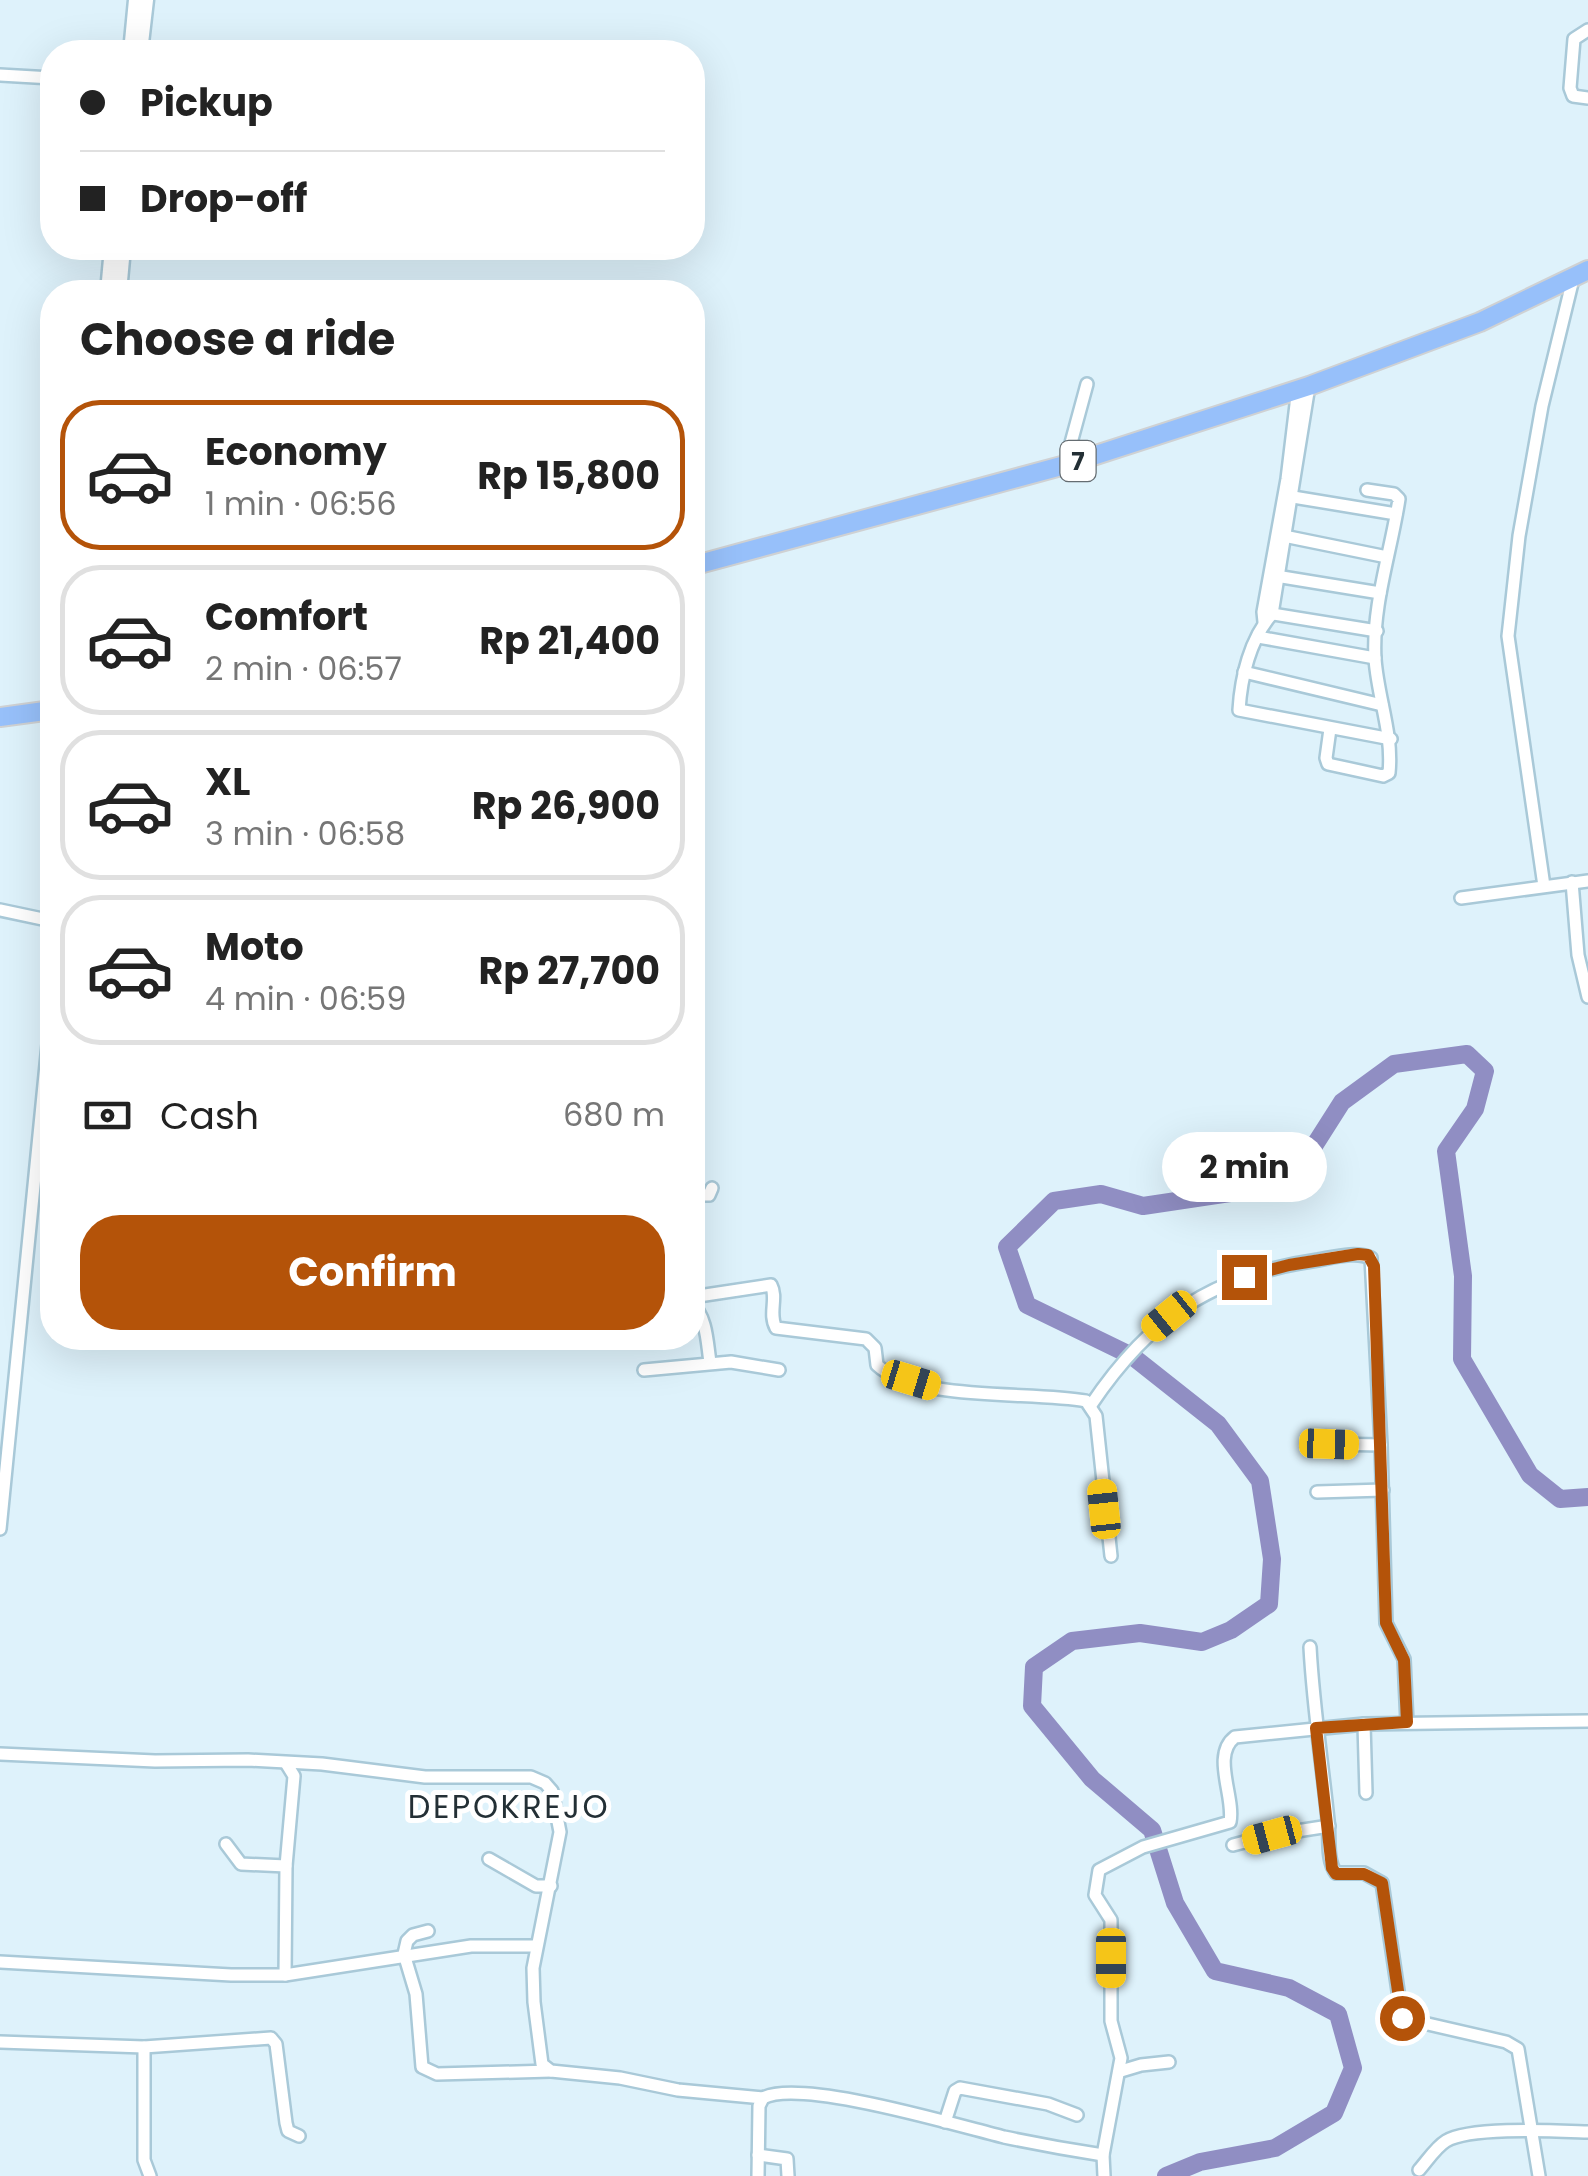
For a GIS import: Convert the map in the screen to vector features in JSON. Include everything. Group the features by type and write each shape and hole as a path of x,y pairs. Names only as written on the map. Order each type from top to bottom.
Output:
{"highway":[{"name":"7","path":"705,562 1065,465 1303,387 1456,332 1580,274"},
{"path":"0,717 40,712"}],"street":[{"path":"131,40 136,0"},
{"path":"141,40 146,0"},
{"path":"1588,30 1574,39 1570,88 1573,96 1588,98"},
{"path":"0,75 40,77"},
{"path":"1544,886 1508,636 1519,536 1542,406 1580,274"},
{"path":"1065,465 1088,384"},
{"path":"1303,387 1275,576 1266,616 1244,672 1238,710 1391,739"},
{"path":"1330,729 1328,764 1383,776 1388,773 1391,739 1375,658 1380,594 1398,496 1367,490"},
{"path":"1288,496 1396,514"},
{"path":"1282,536 1388,557"},
{"path":"1275,576 1380,594"},
{"path":"1266,616 1376,631"},
{"path":"1304,644 1310,619"},
{"path":"1258,637 1375,658"},
{"path":"1244,672 1382,705"},
{"path":"1461,898 1588,881"},
{"path":"1572,882 1588,997"},
{"path":"0,910 40,918"},
{"path":"0,1530 40,1165"},
{"path":"705,1195 712,1188"},
{"path":"1091,1405 1139,1341 1169,1316 1210,1292 1250,1274 1314,1260 1368,1255 1374,1266 1386,1623 1404,1660 1407,1722"},
{"path":"705,1298 770,1285 774,1291 771,1314 776,1328 866,1339 876,1348 877,1364 894,1377 943,1390 1076,1400 1091,1405 1096,1416 1111,1556"},
{"path":"705,1333 710,1362"},
{"path":"644,1370 710,1362 778,1370"},
{"path":"1329,1444 1382,1446"},
{"path":"1317,1492 1383,1490"},
{"path":"1310,1647 1333,1870 1336,1874 1371,1875 1384,1886 1391,1963 1402,2018 1518,2049 1539,2176"},
{"path":"1104,2176 1103,2155 1121,2058 1111,2021 1111,1920 1095,1895 1096,1882 1102,1867 1143,1848 1231,1820 1224,1750 1234,1736 1407,1722 1588,1721"},
{"path":"1364,1724 1366,1793"},
{"path":"0,1754 286,1762 424,1777 530,1778 546,1784 552,1790 560,1832 533,1968 542,2064 551,2070"},
{"path":"284,1975 286,1866 294,1776 286,1762"},
{"path":"1234,1846 1329,1826"},
{"path":"226,1844 240,1864 286,1866"},
{"path":"489,1859 536,1886 552,1886"},
{"path":"428,1931 413,1935 404,1954 416,1994 422,2067 437,2074 551,2070 678,2090 763,2098 772,2094 826,2098 903,2108 1051,2147 1103,2155"},
{"path":"0,1962 284,1975 470,1946 536,1946"},
{"path":"0,2042 144,2047 245,2037 275,2039 286,2124 288,2131 298,2136"},
{"path":"144,2047 144,2160 150,2176"},
{"path":"1120,2075 1170,2062"},
{"path":"945,2122 955,2091 960,2088 1048,2104 1078,2115"},
{"path":"758,2176 763,2098"},
{"path":"1419,2170 1444,2142 1458,2136 1533,2130 1588,2132"},
{"path":"758,2155 788,2159 788,2176"}],"waterway":[{"path":"1166,2176 1200,2162 1275,2148 1334,2113 1353,2068 1338,2014 1289,1988 1215,1971 1175,1903 1152,1830 1092,1779 1032,1706 1034,1667 1072,1641 1140,1633 1202,1642 1231,1630 1269,1604 1272,1559 1260,1481 1218,1424 1132,1356 1027,1305 1007,1247 1054,1201 1101,1194 1143,1206 1250,1190 1300,1168 1342,1102 1394,1064 1467,1054 1485,1071 1475,1109 1446,1151 1463,1276 1462,1359 1530,1475 1560,1499 1588,1497"}],"district":[{"name":"DEPOKREJO","path":"509,1807"}],"route":[{"path":"1244,1277 1358,1254 1368,1255 1374,1266 1386,1623 1404,1660 1407,1722 1316,1728 1332,1868 1336,1874 1371,1875 1384,1886 1391,1963 1402,2018"}]}
